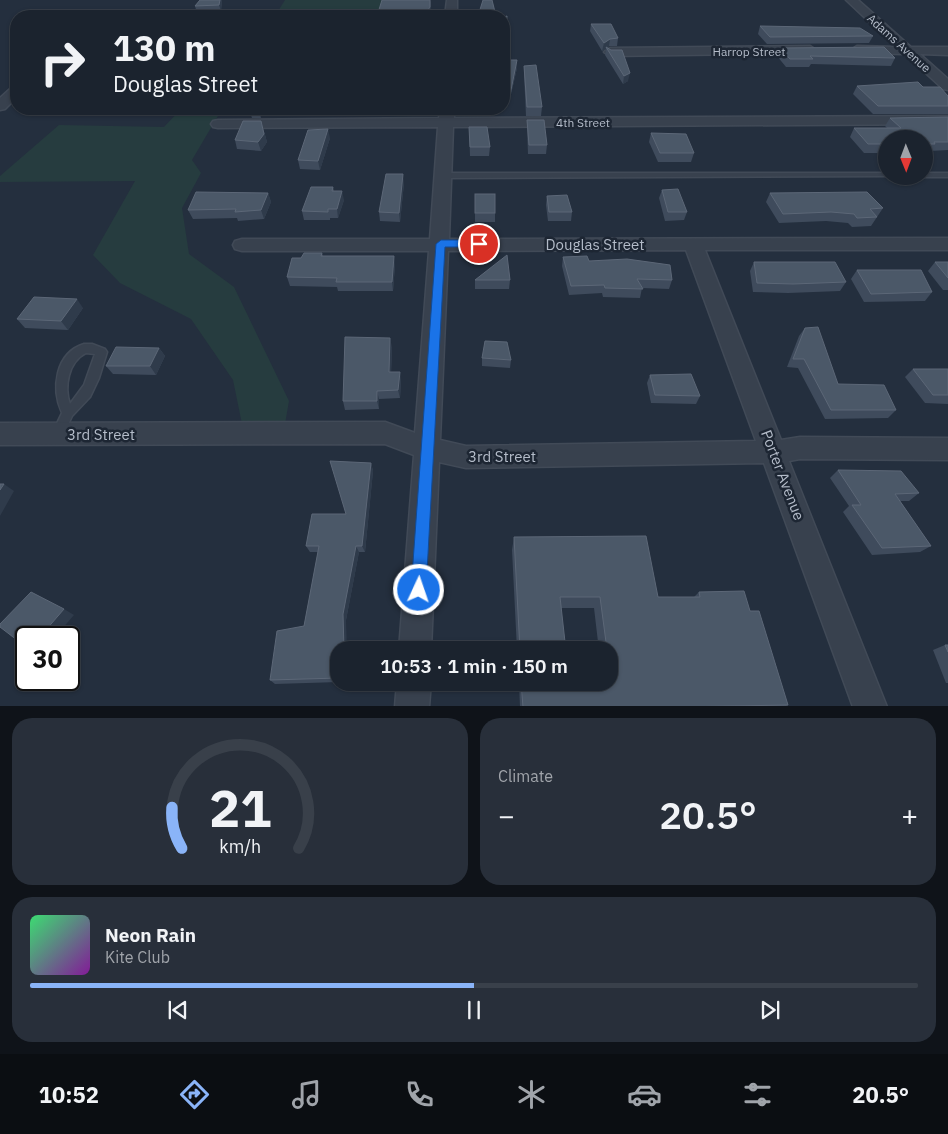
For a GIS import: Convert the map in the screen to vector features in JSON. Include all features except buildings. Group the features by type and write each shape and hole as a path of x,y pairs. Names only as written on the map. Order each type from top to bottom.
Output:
{"street":[{"name":"Adams Avenue","path":"851,0 948,86"},
{"name":"Harrop Street","path":"610,52 826,50"},
{"path":"845,50 948,51"},
{"path":"0,106 10,97"},
{"path":"415,641 426,448 441,244 447,116"},
{"name":"4th Street","path":"218,124 447,116 948,120"},
{"name":"Porter Avenue","path":"693,244 870,706"},
{"name":"Douglas Street","path":"242,245 948,244"},
{"name":"3rd Street","path":"0,434 63,424 384,433 426,448 466,457 774,452 800,448 948,449"},
{"path":"412,706 413,691"}],"lane":[{"path":"443,176 878,175"},
{"path":"933,175 948,175"},
{"path":"94,347 101,352 96,370 88,389 63,424 61,392 70,358 76,351 94,347"}],"green space":[{"path":"285,0 399,0 406,9 361,10 279,10"},
{"path":"175,115 218,115 192,160 201,173 182,208 189,254 234,287 289,401 285,424 242,424 233,380 191,319 120,283 93,255 135,181 0,182 0,176 59,125 164,127"}],"route":[{"path":"419,590 426,448 441,244 479,244"}]}
